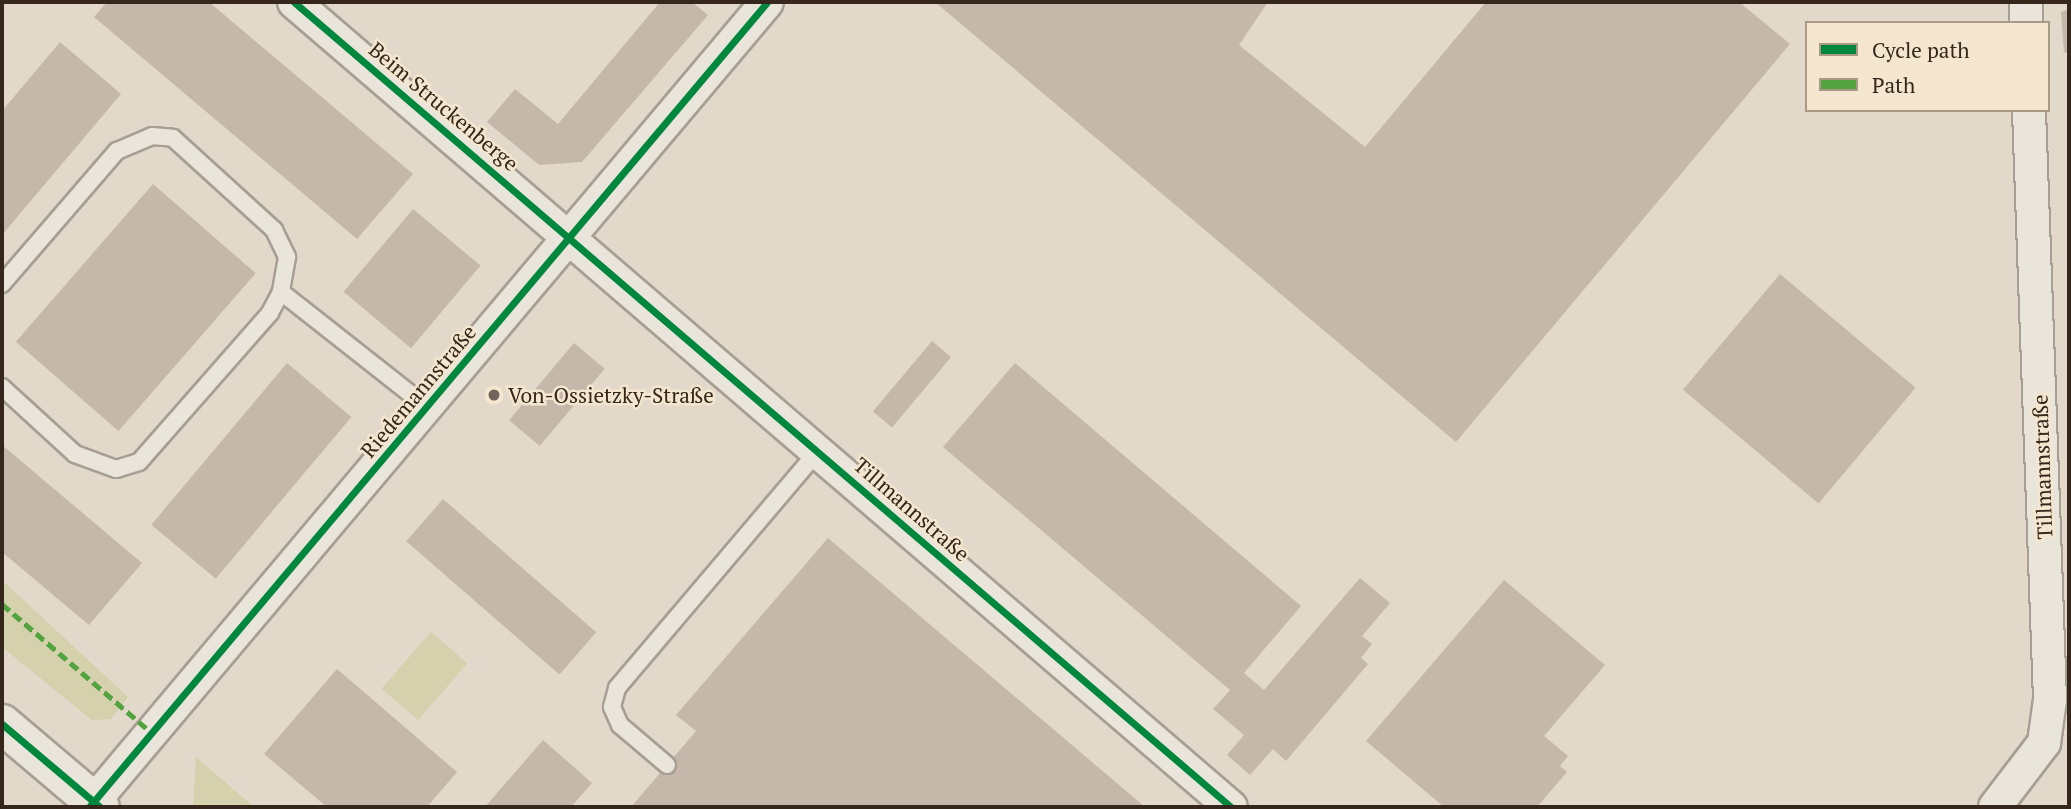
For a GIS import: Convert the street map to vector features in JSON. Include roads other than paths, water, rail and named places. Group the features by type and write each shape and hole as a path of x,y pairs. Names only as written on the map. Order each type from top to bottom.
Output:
{"main road":[{"path":"2,724 94,805"}],"street":[{"name":"Beim Struckenberge","path":"294,2 571,237"},
{"name":"Riedemannstraße","path":"94,805 767,2"},
{"path":"2026,2 2026,21"},
{"name":"Tillmannstraße","path":"1995,807 2044,743 2050,700 2029,112"},
{"name":"Tillmannstraße","path":"571,237 1231,807"}],"lane":[{"path":"2,284 117,151 152,136 173,138 284,241 281,292 206,391 139,461 116,469 75,454 2,387"},
{"path":"281,292 427,407"},
{"path":"667,765 620,725 612,707 617,688 818,451"}],"place":[{"name":"Von-Ossietzky-Straße","path":"494,395"}]}
